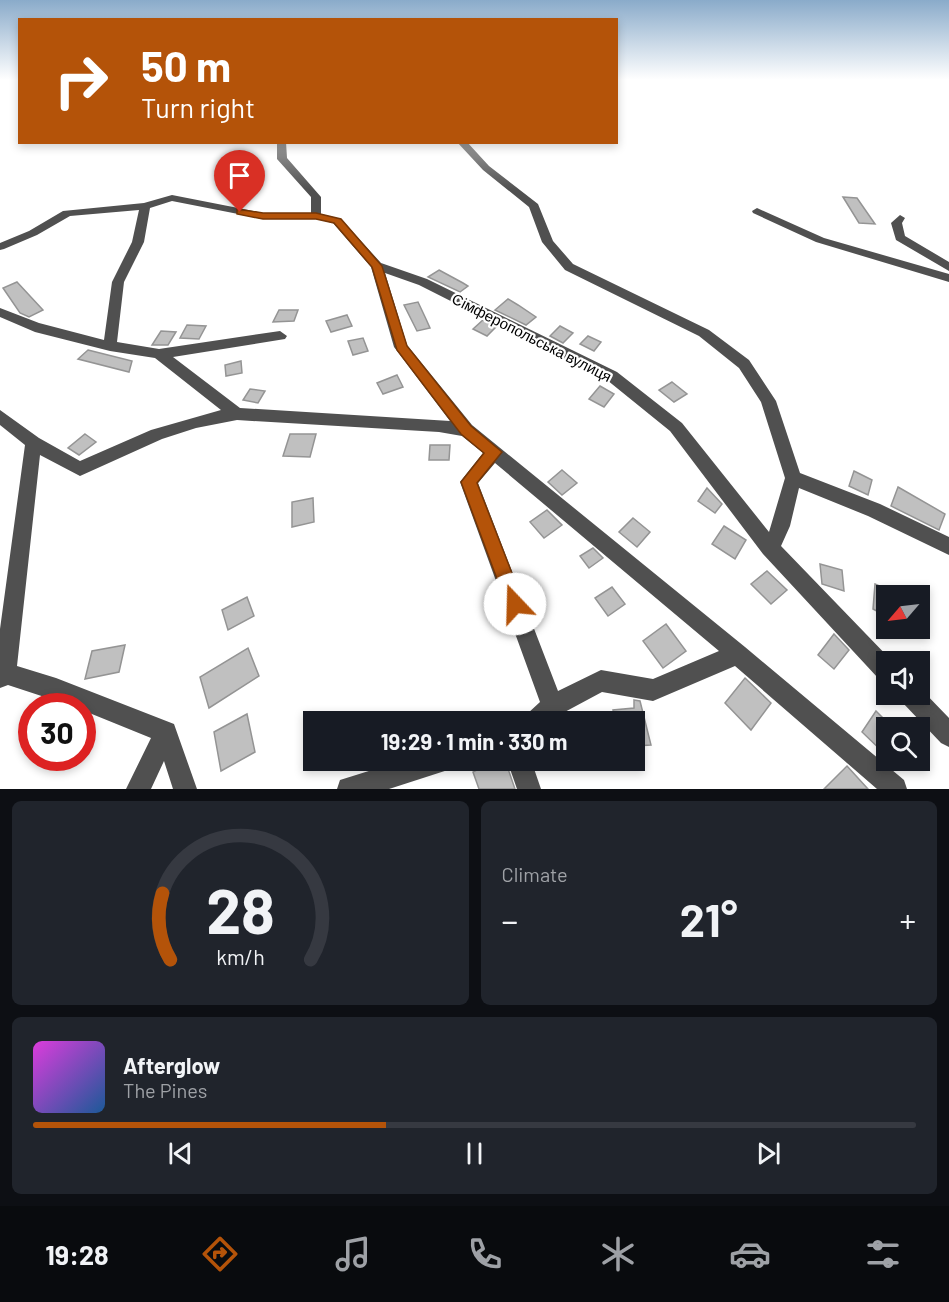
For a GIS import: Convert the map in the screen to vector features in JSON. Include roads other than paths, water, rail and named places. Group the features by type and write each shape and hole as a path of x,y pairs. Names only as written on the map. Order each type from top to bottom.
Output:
{"street":[{"path":"281,144 282,159 316,197 316,216"},
{"path":"463,144 486,168 534,206 548,242 569,267 704,333 744,364 768,401 793,478 781,526 770,548"},
{"name":"Сімферопольська вулиця","path":"0,248 68,213 144,206 172,198 263,216 316,216 338,221 377,266 423,282 612,376 676,428 770,548 876,659"},
{"path":"110,346 118,282 138,242 144,206"},
{"path":"757,211 820,240 949,278"},
{"path":"900,218 896,223 900,238 949,267"},
{"path":"377,266 401,347 466,430 738,654 895,789"},
{"path":"0,312 35,327 110,346 159,354 279,336"},
{"path":"159,354 237,414"},
{"path":"0,416 33,443 80,469 128,444 207,418 237,414 439,426 466,430"},
{"path":"33,443 2,675 56,689 166,732"},
{"path":"494,452 469,482 554,706"},
{"path":"793,478 874,510 949,546"},
{"path":"548,711 601,681 653,690 738,654"},
{"path":"920,705 949,735"},
{"path":"138,789 166,732"},
{"path":"166,732 184,789"},
{"path":"349,789 409,771"},
{"path":"522,771 528,789"}]}
